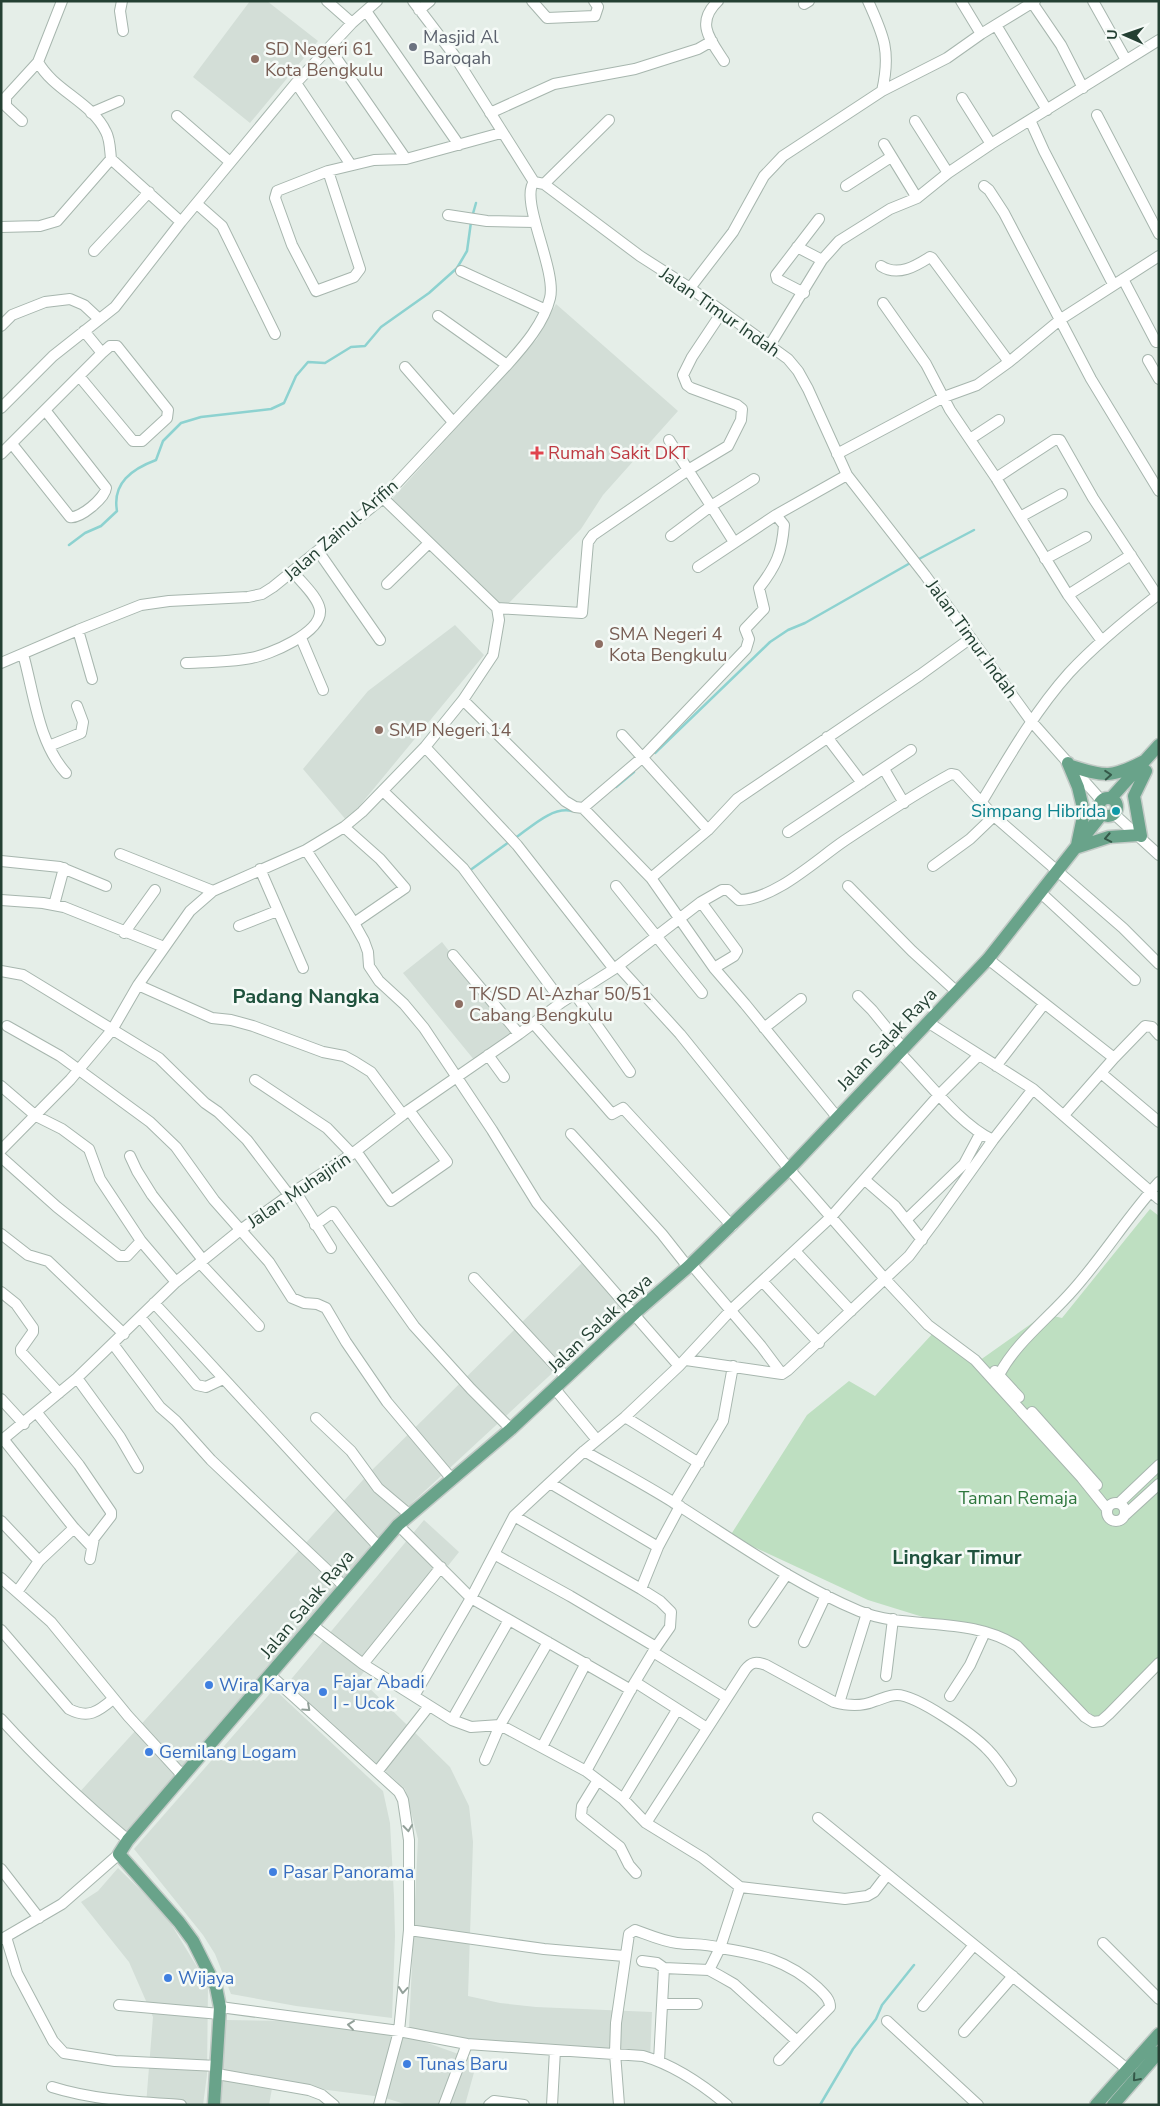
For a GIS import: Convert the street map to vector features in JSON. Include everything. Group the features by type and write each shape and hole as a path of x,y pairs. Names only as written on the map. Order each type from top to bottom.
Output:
{"main road":[{"path":"1108,814 1099,808 1145,766 1159,745"},
{"path":"1069,765 1100,775 1109,775 1145,766 1159,758"},
{"path":"1069,765 1078,787 1084,812 1077,848 1109,838 1140,836 1134,796 1145,766"},
{"name":"Jalan Salak Raya","path":"119,1854 128,1840 378,1546 398,1525 451,1478 511,1429 634,1313 690,1266 789,1169 988,959 1077,848 1108,814"},
{"path":"119,1854 179,1922 193,1941 210,1972 220,2011 214,2105"},
{"path":"1096,2105 1159,2034"},
{"path":"1113,2105 1159,2052"}],"street":[{"path":"22,121 6,106 6,97 38,62 62,1"},
{"path":"122,1 120,11 123,31"},
{"path":"328,1 352,23"},
{"path":"1,408 54,356 115,307 181,222 296,83 330,49 352,23 377,1"},
{"path":"416,5 430,1"},
{"path":"532,1 547,18 596,16 598,7 594,1"},
{"path":"718,1 708,11 705,20 712,41 724,61"},
{"path":"868,1 886,46 887,70 882,91"},
{"path":"961,1 982,34"},
{"path":"1093,1 1126,60"},
{"path":"690,288 733,232 764,176 783,156 882,91 947,58 1033,2 1062,45 1083,88"},
{"name":"Jalan Timur Indah","path":"416,5 454,55 502,133 539,183 788,359 798,371 847,475 925,575 1031,721 1069,765 1109,800"},
{"path":"366,12 459,145"},
{"path":"996,25 1047,110"},
{"path":"770,345 822,260 838,241 890,209 917,198 948,173 991,144 1159,40"},
{"path":"490,113 554,84 635,69 698,49 712,41"},
{"path":"330,49 406,159"},
{"path":"38,62 48,76 90,113 107,133 112,159 181,222"},
{"path":"296,83 352,165"},
{"path":"962,98 991,144"},
{"path":"90,113 119,101"},
{"path":"1097,115 1159,234"},
{"path":"177,116 230,162"},
{"path":"539,183 609,120"},
{"path":"1030,120 1044,151 1113,284"},
{"path":"915,121 948,173"},
{"path":"328,171 360,269 354,277 316,291 292,245 275,195 277,191 328,171 374,160 406,159 502,133"},
{"path":"884,144 917,198"},
{"path":"846,186 891,157"},
{"path":"1,227 40,226 57,221 112,159"},
{"name":"Jalan Zainul Arifin","path":"1,663 141,605 169,601 248,597 262,594 294,572 383,498 508,365 526,343 546,310 551,296 552,280 535,222 530,190 539,183"},
{"path":"984,186 989,190 1004,212 1091,379 1159,492"},
{"path":"94,251 149,192"},
{"path":"197,204 222,226 275,334"},
{"path":"448,215 488,221 535,222"},
{"path":"804,292 776,277 819,219"},
{"path":"797,248 822,260"},
{"path":"837,454 944,397 977,385 1009,362 1060,319 1159,256"},
{"path":"881,266 893,270 911,269 930,257 932,258 1009,362"},
{"path":"461,271 546,310"},
{"path":"1123,279 1156,342"},
{"path":"1,326 12,315 45,302 70,299 84,305 99,319"},
{"path":"883,303 926,364 957,421 996,478 1044,559 1102,641"},
{"path":"497,608 582,613 590,540 593,535 688,470 728,446 742,416 740,407 691,388 684,380 683,375 692,357 722,312"},
{"path":"438,316 508,365"},
{"path":"84,331 102,353"},
{"path":"1,454 12,444 45,410 79,376 102,353 110,346 117,346 168,410 168,418 142,441 133,441 79,376"},
{"path":"1148,360 1159,379"},
{"path":"405,367 453,422"},
{"path":"12,444 70,517 77,517 103,497 106,488 45,410"},
{"path":"970,439 999,420"},
{"path":"669,440 734,542"},
{"path":"981,803 1031,721 1069,673 1102,641 1158,595 1093,498 1060,440 1054,440 996,478"},
{"path":"698,567 776,515 847,475"},
{"path":"671,536 711,506 754,479"},
{"path":"1020,517 1062,494"},
{"path":"1,1150 36,1116 112,1030 138,985 190,911 213,891 306,850 344,826 383,791 425,747 464,700 493,655 499,620 497,608 383,498"},
{"path":"586,811 643,757 746,649 749,639 745,628 764,609 759,588 775,567 783,542 784,525 776,515"},
{"path":"1044,559 1086,537"},
{"path":"387,584 429,543"},
{"path":"318,551 380,640"},
{"path":"1068,595 1130,555"},
{"path":"186,663 253,658 301,638 317,620 320,610 315,599 294,572"},
{"path":"78,630 92,678"},
{"path":"301,638 323,690"},
{"path":"651,878 708,830 737,799 827,736 920,675 971,638"},
{"path":"23,654 36,705 54,760 66,773"},
{"path":"464,700 565,800 575,807 586,811 651,878 679,921 714,968 837,1117"},
{"path":"49,746 81,733 83,726 78,706"},
{"path":"622,735 708,830"},
{"path":"827,736 862,783"},
{"path":"425,747 517,845 616,968 680,1034 789,1169 885,1279 928,1325 975,1360 1082,1478 1113,1505 1124,1507 1125,1515"},
{"path":"788,832 911,750"},
{"path":"884,769 904,803 951,774 956,775 994,816 1123,928 1159,964"},
{"path":"383,791 471,877 562,1002"},
{"name":"Jalan Muhajirin","path":"3,1440 77,1378 176,1282 239,1230 354,1153 406,1112 534,1024 562,1002 616,968 702,902 722,890 728,890 739,900 746,900 780,887 848,839 904,803"},
{"path":"1108,814 1140,836 1159,855"},
{"path":"933,866 970,839 994,816"},
{"path":"344,826 380,859 405,888 354,923"},
{"path":"306,850 354,923 368,952 373,972 379,981 404,1004 424,1028 507,1153 537,1203 634,1313 682,1363 733,1366 782,1374 819,1343 922,1240 993,1140 1034,1089"},
{"path":"120,854 213,891"},
{"path":"1,861 64,868 106,886"},
{"path":"54,905 64,868"},
{"path":"260,869 303,968"},
{"path":"616,886 702,993"},
{"path":"848,886 912,951 958,992"},
{"path":"124,933 155,890"},
{"path":"1041,893 1135,980"},
{"path":"1,900 54,905 164,947"},
{"path":"702,902 737,951 734,956 714,968"},
{"path":"240,926 278,911"},
{"path":"453,955 519,1034"},
{"path":"988,959 1044,1004 1070,1021 1114,1058"},
{"path":"1,971 23,975 159,1058 205,1103 218,1112 247,1140 292,1193 331,1248"},
{"path":"138,985 193,1010 253,1026 323,1052 344,1056 355,1062 371,1072 447,1162 391,1201 354,1153 327,1128 255,1080"},
{"path":"575,994 630,1072"},
{"path":"858,996 872,1010 901,1050 939,1095 980,1134 993,1140"},
{"path":"764,1028 801,999"},
{"path":"996,1066 1044,1004"},
{"path":"929,1023 1034,1089 1159,1199"},
{"path":"534,1024 612,1114 623,1108 732,1226"},
{"path":"6,1026 42,1045 78,1070 150,1122 176,1147 214,1200 269,1262 292,1298 326,1308 346,1342 387,1402 451,1478"},
{"path":"1064,1115 1145,1026 1156,1032"},
{"path":"488,1055 504,1077"},
{"path":"414,1696 471,1598 514,1516 584,1451 625,1417 682,1363 731,1310 831,1217 939,1095 978,1055"},
{"path":"1101,1073 1159,1122"},
{"path":"1,1086 36,1116 62,1129 89,1149 100,1179 141,1241 176,1282"},
{"path":"571,1134 731,1310 782,1374"},
{"path":"906,1220 964,1164 980,1134"},
{"path":"130,1156 152,1195 201,1261 258,1326"},
{"path":"1,1157 57,1207 119,1256 127,1256 141,1241"},
{"path":"865,1180 895,1206 922,1240"},
{"path":"998,1375 1013,1353 1058,1307 1101,1258 1159,1182"},
{"path":"315,1225 333,1212 414,1326 484,1404 511,1429"},
{"path":"1,1234 28,1255 48,1261 124,1334"},
{"path":"795,1251 851,1312"},
{"path":"474,1278 566,1377"},
{"path":"763,1282 819,1343"},
{"path":"1,1292 16,1304 34,1328 33,1332 24,1341 21,1352 59,1394"},
{"path":"154,1304 378,1546"},
{"path":"140,1317 197,1385 206,1387 223,1379"},
{"path":"113,1344 160,1407 176,1421 211,1460 344,1586"},
{"path":"975,1360 983,1361 998,1375 1085,1470 1113,1505"},
{"path":"641,1589 677,1504 722,1421 733,1366"},
{"path":"77,1378 120,1437 138,1468"},
{"path":"554,1389 597,1440"},
{"path":"1,1399 24,1424"},
{"path":"37,1413 79,1465 111,1512 111,1516 94,1538 90,1559"},
{"path":"625,1417 698,1463"},
{"path":"316,1418 351,1451 378,1488 410,1515"},
{"path":"3,1440 74,1528 92,1547"},
{"path":"584,1451 677,1504 787,1574 826,1595 867,1613 968,1628 985,1632 1017,1646 1085,1717 1093,1722 1101,1721 1109,1714 1159,1663"},
{"path":"1159,1466 1113,1505 1108,1516 1113,1520 1120,1520 1159,1484"},
{"path":"550,1483 658,1547"},
{"path":"514,1516 641,1589 660,1601 671,1612 670,1627 633,1686 586,1771"},
{"path":"1,1521 39,1561"},
{"path":"398,1525 471,1598 586,1664 633,1686 707,1728"},
{"path":"17,1592 39,1561 74,1528"},
{"path":"494,1554 570,1596 655,1649 726,1697"},
{"path":"363,1664 442,1567"},
{"path":"754,1622 787,1574"},
{"path":"1,1578 51,1622 113,1699 183,1776"},
{"path":"804,1642 826,1595"},
{"path":"839,1704 867,1613"},
{"path":"886,1676 893,1618"},
{"path":"452,1720 509,1620"},
{"path":"312,1625 363,1664 452,1720 471,1727 487,1724 500,1725 586,1771 623,1799 646,1823 702,1858 740,1887 845,1899 868,1896 874,1892 887,1875"},
{"path":"1,1630 68,1709 81,1714 90,1714 100,1710 113,1699"},
{"path":"950,1696 970,1665 985,1632"},
{"path":"485,1760 500,1725 548,1642"},
{"path":"646,1823 726,1697 751,1663 756,1662 766,1665 839,1704 850,1706 863,1705 891,1695 910,1698 939,1714 975,1738 995,1757 1011,1781"},
{"path":"542,1747 586,1664"},
{"path":"270,1675 399,1792 403,1800 409,1840 409,1930 399,2031 379,2105"},
{"path":"377,1772 429,1706"},
{"path":"623,1799 677,1710"},
{"path":"1,1719 55,1776 128,1840"},
{"path":"598,1780 582,1806 581,1816 620,1846 629,1865 636,1873"},
{"path":"818,1818 1127,2069"},
{"path":"119,1854 62,1904 4,1938 17,1973 53,2041 64,2053 115,2061 217,2070 309,2090 322,2095 334,2105"},
{"path":"1,1869 39,1918"},
{"path":"709,1970 720,1948 740,1887"},
{"path":"409,1930 544,1950 624,1956"},
{"path":"619,2105 615,2053 616,2023 624,1956 629,1934 635,1930 661,1940 679,1944 703,1943 741,1951 789,1965 822,1992 829,2001 830,2007 779,2060"},
{"path":"1104,1943 1159,1999"},
{"path":"923,2006 974,1945"},
{"path":"642,1961 657,1963 664,1968 709,1970 734,1984 797,2041"},
{"path":"659,2061 664,1968"},
{"path":"964,2032 1013,1976"},
{"path":"663,2004 697,2004"},
{"path":"119,2005 220,2011 399,2031 467,2044 643,2056 659,2061 679,2071 727,2105"},
{"path":"887,2021 978,2105"},
{"path":"444,2105 467,2044"},
{"path":"552,2105 555,2050"},
{"path":"52,2087 103,2098 181,2105"},
{"path":"489,2105 494,2101 524,2105"}],"shaded area":[{"name":"SD Negeri 61 Kota Bengkulu","path":"250,1 267,1 318,41 250,123 193,77"},
{"name":"Rumah Sakit DKT","path":"556,304 678,411 603,495 581,529 507,605 499,605 390,501 537,339"},
{"name":"SMP Negeri 14","path":"455,625 484,655 347,821 303,769 368,691"},
{"name":"TK/SD Al-Azhar 50/51 Cabang Bengkulu","path":"442,942 514,1035 475,1061 403,973"},
{"path":"586,1259 626,1305 414,1501 118,1840 77,1795 372,1470"},
{"path":"424,1520 459,1552 359,1678 450,1767 469,1806 473,1842 468,1996 500,2003 536,2007 652,2012 650,2060 469,2047 409,2028 418,1839 405,1789 288,1683"},
{"name":"Pasar Panorama","path":"274,1689 383,1791 390,1823 394,1896 395,1936 392,2018 296,2006 231,1994 215,1954 203,1935 134,1849"},
{"path":"118,1868 165,1914 208,1985 207,2075 203,2105 146,2105 153,2017 129,1962 81,1902 98,1891"},
{"path":"226,2020 292,2021 397,2032 464,2056 478,2058 465,2105 408,2105 382,2097 273,2083 269,2105 214,2105"}],"green space":[{"name":"Taman Remaja","path":"1150,1209 1159,1216 1159,1669 1097,1719 1010,1644 868,1600 730,1536 807,1415 849,1381 875,1396 935,1331 976,1363 1045,1314 1062,1318"}],"waterway":[{"path":"472,217 476,203"},
{"path":"69,545 85,533 101,526 117,511 116,501 118,492 126,478 139,468 156,460 163,441 181,423 201,417 271,409 284,403 296,376 308,362 325,363 351,347 365,346 381,327 429,293 457,268 467,251 471,222"},
{"path":"917,560 974,530"},
{"path":"655,753 770,642 788,630 805,623 912,562"},
{"path":"616,787 634,772"},
{"path":"514,839 549,815 564,810 572,811"},
{"path":"469,871 509,842"},
{"path":"820,2105 853,2049 876,2019 882,2005 914,1965"}],"place":[{"name":"Masjid Al Baroqah","path":"413,47"},
{"name":"SD Negeri 61 Kota Bengkulu","path":"255,59"},
{"name":"Rumah Sakit DKT","path":"537,453"},
{"name":"SMA Negeri 4 Kota Bengkulu","path":"599,644"},
{"name":"SMP Negeri 14","path":"379,730"},
{"name":"Simpang Hibrida","path":"1116,811"},
{"name":"TK/SD Al-Azhar 50/51 Cabang Bengkulu","path":"459,1004"},
{"name":"Wira Karya","path":"209,1685"},
{"name":"Fajar Abadi I - Ucok","path":"323,1692"},
{"name":"Gemilang Logam","path":"149,1752"},
{"name":"Pasar Panorama","path":"273,1872"},
{"name":"Wijaya","path":"168,1978"},
{"name":"Tunas Baru","path":"407,2064"}],"district":[{"name":"Padang Nangka","path":"306,996"},
{"name":"Lingkar Timur","path":"957,1557"}]}
